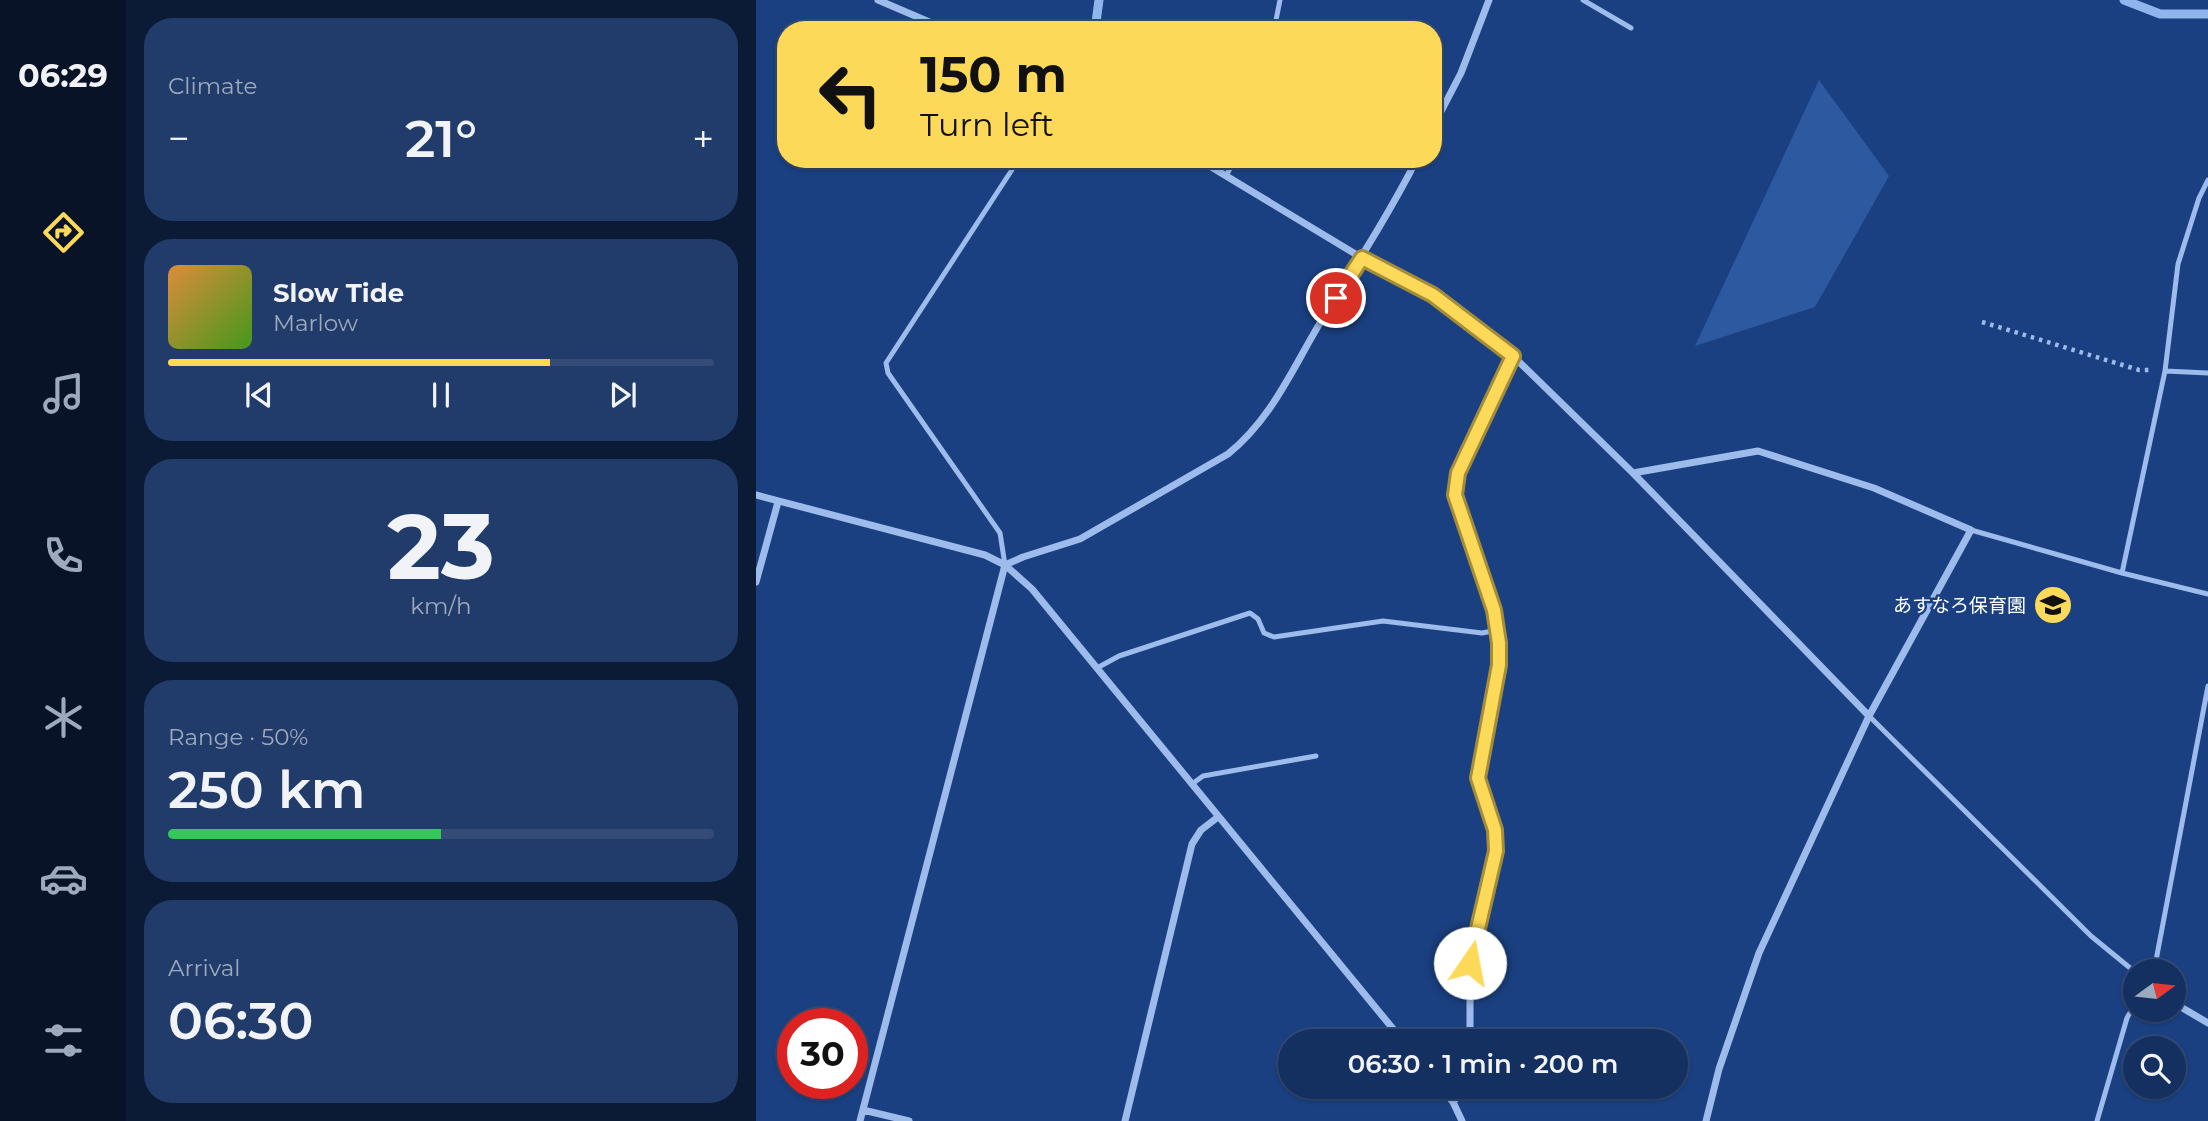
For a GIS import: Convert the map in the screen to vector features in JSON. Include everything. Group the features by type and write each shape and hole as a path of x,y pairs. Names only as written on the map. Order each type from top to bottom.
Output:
{"street":[{"path":"878,0 926,21"},
{"path":"1442,110 1461,73 1489,0"},
{"path":"1213,168 1362,258 1433,295 1513,356 1633,472 1869,716"},
{"path":"1005,565 1080,539 1228,454 1243,442 1275,402 1390,211 1412,168"},
{"path":"1470,1029 1470,963 1496,851 1495,830 1478,778 1499,665 1498,630 1494,610 1455,495 1458,473 1513,356"},
{"path":"1633,472 1758,451 1874,488 1971,530 1869,716 1759,953 1719,1069 1706,1121"},
{"path":"756,495 985,555 1005,565 1032,589 1393,1029"},
{"path":"756,582 778,502"},
{"path":"860,1121 1005,565"},
{"path":"1125,1121 1192,844 1201,830 1218,817"},
{"path":"2186,1010 2208,1023"},
{"path":"1451,1099 1462,1121"},
{"path":"863,1110 909,1121"}],"lane":[{"path":"1276,21 1280,0"},
{"path":"1583,0 1631,28"},
{"path":"1005,565 1000,533 888,373 886,363 1013,168"},
{"path":"1226,176 1230,168"},
{"path":"2122,573 2165,371 2178,264 2199,198 2208,180"},
{"path":"2165,371 2208,373"},
{"path":"1971,530 2122,573 2208,594"},
{"path":"1097,668 1119,656 1250,613 1258,619 1264,632 1274,638 1383,621 1482,633 1498,630"},
{"path":"2156,959 2208,686"},
{"path":"1869,716 2091,936 2123,962"},
{"path":"1192,784 1203,776 1316,756"},
{"path":"2097,1121 2126,1022"}],"path":[{"path":"1982,322 2139,369 2165,371"}],"shaded area":[{"path":"1819,80 1889,176 1815,307 1695,346"}],"waterway":[{"path":"1096,21 1099,0"},
{"path":"2124,0 2160,14 2208,14"}],"place":[{"name":"あすなろ保育園","path":"2053,605"}],"route":[{"path":"1336,298 1362,258 1433,295 1513,356 1458,473 1455,495 1494,610 1499,643 1499,665 1478,778 1495,830 1496,851 1470,963"}]}
